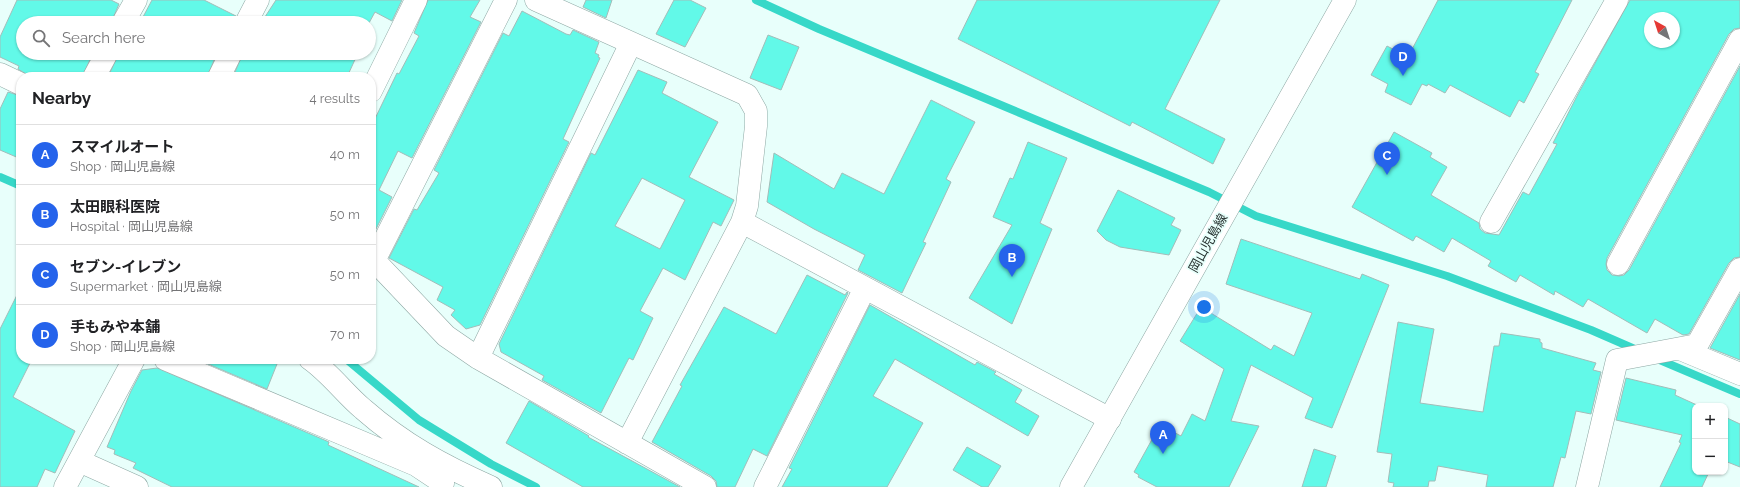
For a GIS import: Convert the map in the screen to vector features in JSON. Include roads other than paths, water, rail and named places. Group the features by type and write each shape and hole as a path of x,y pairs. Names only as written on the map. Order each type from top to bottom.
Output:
{"street":[{"path":"127,16 136,0"},
{"path":"250,16 258,0"},
{"path":"376,81 416,0"},
{"path":"376,252 506,0"},
{"path":"536,0 747,95 756,111 756,126 747,206 742,222 627,443"},
{"name":"岡山児島線","path":"1071,487 1345,0"},
{"path":"1492,222 1617,0"},
{"path":"1618,264 1740,40"},
{"path":"478,358 631,43"},
{"path":"97,72 103,60"},
{"path":"222,72 228,60"},
{"path":"0,74 16,82"},
{"path":"742,222 1110,419"},
{"path":"376,261 446,336 478,358 705,487"},
{"path":"1587,487 1617,360 1624,360 1697,345 1740,269"},
{"path":"765,487 865,288"},
{"path":"1675,350 1740,374"},
{"path":"65,487 131,364"},
{"path":"177,364 416,465 443,483 440,487"},
{"path":"315,364 363,409 419,452 450,469 491,487"},
{"path":"79,460 137,487"}],"waterway":[{"path":"756,0 819,29 1209,192 1256,216 1447,276 1591,330 1637,350"},
{"path":"0,177 16,184"},
{"path":"1655,358 1740,394"},
{"path":"352,364 419,420 491,464 536,487"}],"place":[{"name":"手もみや本舗","path":"1403,76"},
{"name":"セブン-イレブン","path":"1387,175"},
{"name":"太田眼科医院","path":"1012,277"},
{"name":"スマイルオート","path":"1163,454"}]}
